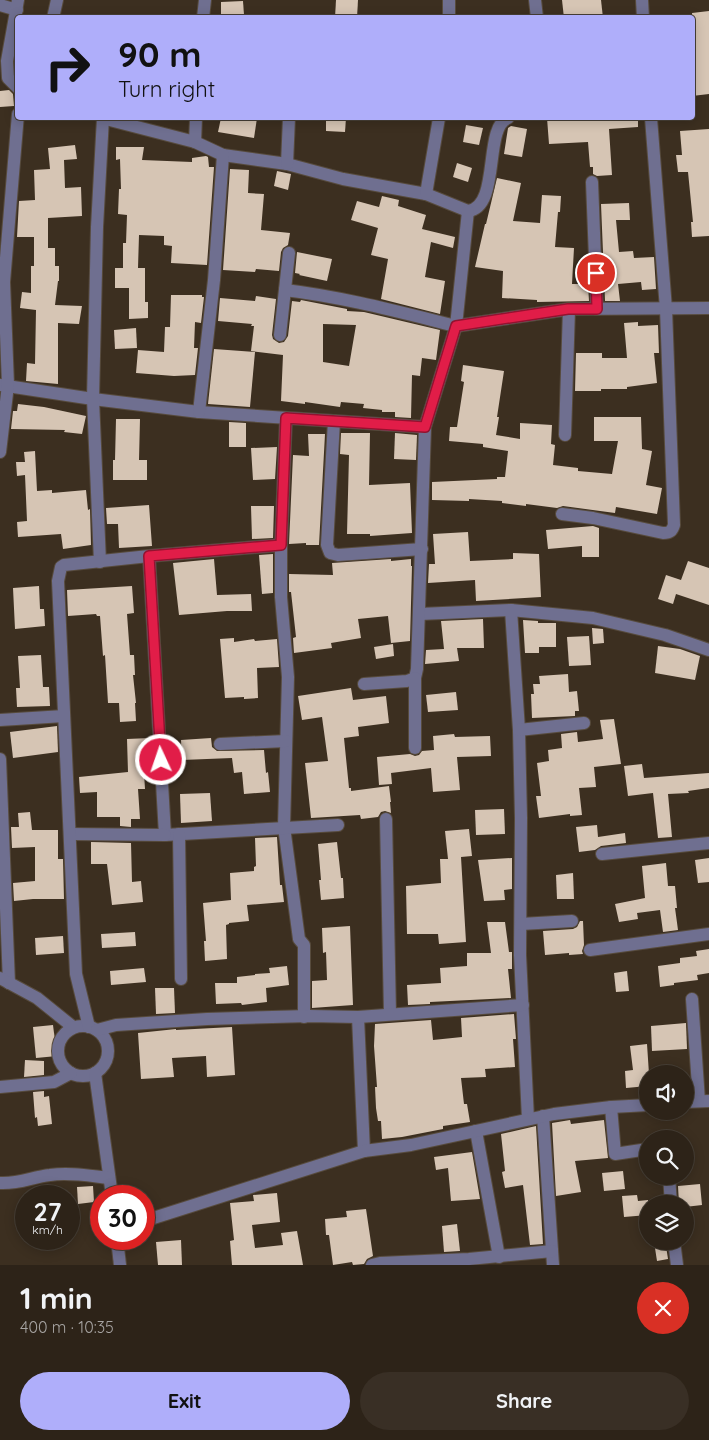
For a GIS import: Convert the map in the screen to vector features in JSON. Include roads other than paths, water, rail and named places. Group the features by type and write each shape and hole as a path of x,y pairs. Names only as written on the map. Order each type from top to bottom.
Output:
{"street":[{"path":"54,15 57,0"},
{"path":"203,15 205,0"},
{"path":"449,0 449,15"},
{"path":"534,0 536,15"},
{"path":"642,0 643,15"},
{"path":"0,5 17,5"},
{"path":"15,16 7,61 8,78 15,85"},
{"path":"0,452 4,385 2,282 17,120"},
{"path":"100,562 93,399 97,227 103,120"},
{"path":"111,120 195,142 223,155 287,164 343,179 426,194 468,211 473,210 482,201 492,165 496,134 503,120"},
{"path":"195,142 196,120"},
{"path":"287,164 289,120"},
{"path":"426,194 439,120"},
{"path":"562,514 593,518 663,534 672,531 674,525 666,309 651,120"},
{"path":"200,412 214,280 223,155"},
{"path":"592,182 597,309"},
{"path":"415,748 415,678 418,669 425,427 456,326 468,211"},
{"path":"280,336 289,253"},
{"path":"285,290 317,294 379,307 456,326 568,309 709,308"},
{"path":"565,436 568,309"},
{"path":"4,385 93,399 200,412 425,427"},
{"path":"286,418 281,545 281,597 288,677 284,827 299,939 304,945 304,1017"},
{"path":"334,421 326,545 330,553 338,555 422,549"},
{"path":"281,545 149,556 61,567 58,576 76,974 93,1028 103,1036 107,1043 108,1052 102,1068 87,1076 71,1074 59,1061 57,1053 61,1038 73,1027 81,1026 93,1028 179,1021 358,1017 523,1005"},
{"path":"149,556 165,835"},
{"path":"420,614 511,610 593,618 665,635 709,650"},
{"path":"511,610 519,730 522,818 520,955 528,1119"},
{"path":"364,684 408,681 415,678"},
{"path":"0,720 64,716"},
{"path":"519,730 584,723"},
{"path":"220,744 286,741"},
{"path":"0,758 5,980 38,998 73,1027"},
{"path":"386,819 390,1014"},
{"path":"70,834 165,835 338,824"},
{"path":"179,834 181,979"},
{"path":"602,854 709,843"},
{"path":"521,924 572,921"},
{"path":"590,950 709,934"},
{"path":"692,999 704,1101"},
{"path":"358,1017 364,1151"},
{"path":"95,1073 111,1185"},
{"path":"0,1087 54,1082 71,1074"},
{"path":"155,1218 364,1151 410,1145 544,1116 611,1107 639,1105"},
{"path":"611,1107 615,1154 639,1150"},
{"path":"544,1116 553,1265"},
{"path":"476,1130 498,1257"},
{"path":"0,1184 61,1174 110,1178"},
{"path":"118,1250 120,1265"},
{"path":"675,1250 677,1265"},
{"path":"372,1265 498,1257 552,1251"}]}
